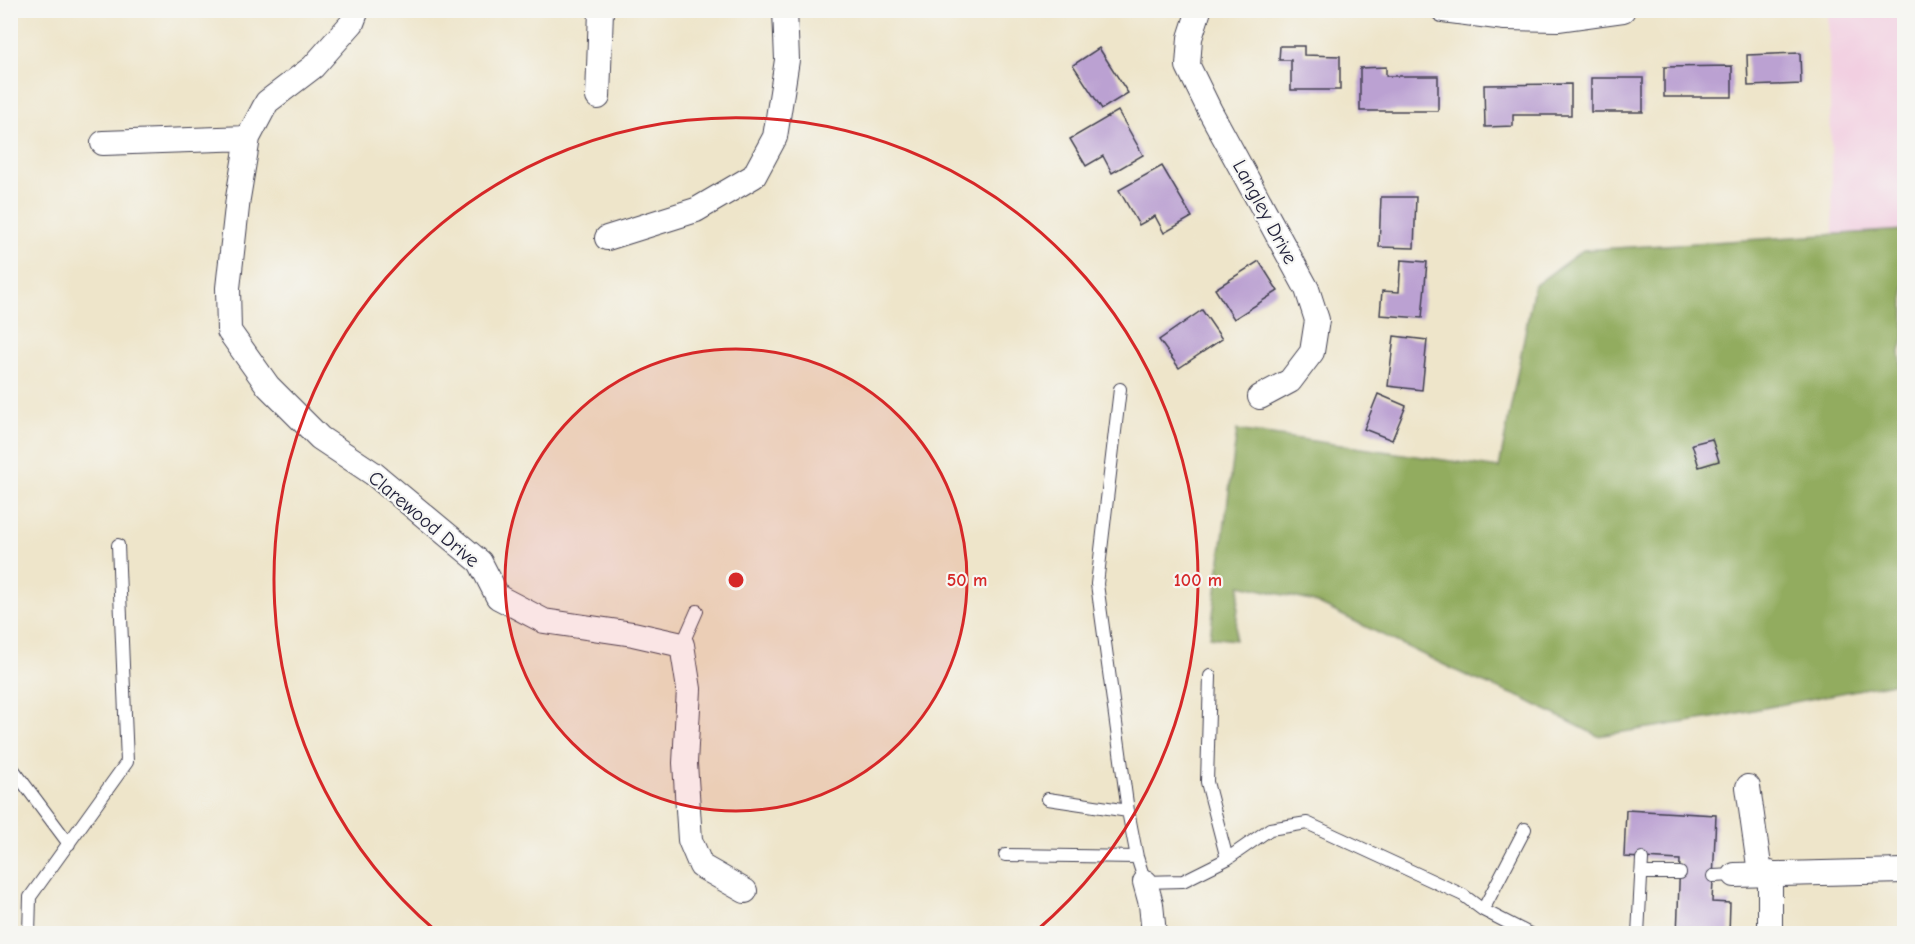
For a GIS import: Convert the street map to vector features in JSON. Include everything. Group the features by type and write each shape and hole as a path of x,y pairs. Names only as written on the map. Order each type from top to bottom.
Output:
{"street":[{"name":"Clarewood Drive","path":"357,10 352,23 313,67 267,102 248,138 238,198 228,288 229,331 268,386 320,438 374,474 480,562 498,597 544,621 633,634 682,645"},
{"path":"598,97 601,10"},
{"path":"607,237 696,210 754,176 775,136 787,60 785,10"},
{"name":"Langley Drive","path":"1199,10 1190,38 1188,66 1307,290 1317,320 1312,351 1305,363 1290,381 1260,397"},
{"path":"1443,10 1505,18 1558,19 1612,11"},
{"path":"103,143 248,138"},
{"path":"682,645 689,689 685,763 690,840 701,866 745,891"},
{"path":"1748,787 1765,873 1770,933"},
{"path":"1724,876 1765,873 1905,871"},
{"path":"1145,882 1151,904 1154,933"}],"lane":[{"path":"1120,389 1097,584 1128,811 1137,858 1145,882 1183,881 1227,859 1270,829 1307,823 1463,895 1483,910 1530,933"},
{"path":"28,933 30,897 128,762 118,545"},
{"path":"682,645 697,611"},
{"path":"1210,676 1206,783 1227,859"},
{"path":"10,765 69,844"},
{"path":"1048,799 1128,811"},
{"path":"1483,910 1525,829"},
{"path":"1005,855 1137,858"},
{"path":"1638,933 1642,859"},
{"path":"1641,873 1680,873"}],"shaded area":[{"path":"1828,11 1904,11 1904,230 1833,234"}],"green space":[{"path":"1904,230 1904,337 1900,352 1904,389 1904,681 1712,718 1598,736 1522,698 1469,677 1315,602 1240,585 1235,640 1210,637 1237,430 1499,468 1534,286 1583,250"}],"building":[{"path":"1280,46 1304,46 1304,55 1340,56 1340,90 1291,90 1291,60 1279,60"},
{"path":"1099,48 1128,93 1102,109 1073,65"},
{"path":"1800,53 1801,84 1748,86 1747,55"},
{"path":"1732,66 1732,97 1664,97 1664,67"},
{"path":"1386,67 1386,76 1438,76 1438,111 1360,111 1360,68"},
{"path":"1591,78 1643,78 1643,112 1591,112"},
{"path":"1571,84 1571,115 1513,115 1513,126 1485,127 1484,85"},
{"path":"1118,111 1143,155 1112,173 1103,156 1086,166 1070,139"},
{"path":"1162,166 1192,217 1164,233 1155,216 1139,225 1119,190"},
{"path":"1381,197 1416,197 1414,248 1379,247"},
{"path":"1401,260 1427,262 1422,318 1380,315 1382,291 1399,292"},
{"path":"1259,261 1278,291 1234,319 1215,289"},
{"path":"1202,310 1222,339 1179,368 1159,340"},
{"path":"1394,336 1427,340 1422,390 1388,386"},
{"path":"1378,394 1406,406 1392,440 1364,429"},
{"path":"1712,439 1719,461 1699,467 1692,444"},
{"path":"1626,810 1716,815 1712,902 1730,903 1729,934 1677,934 1680,860 1624,857"}]}
